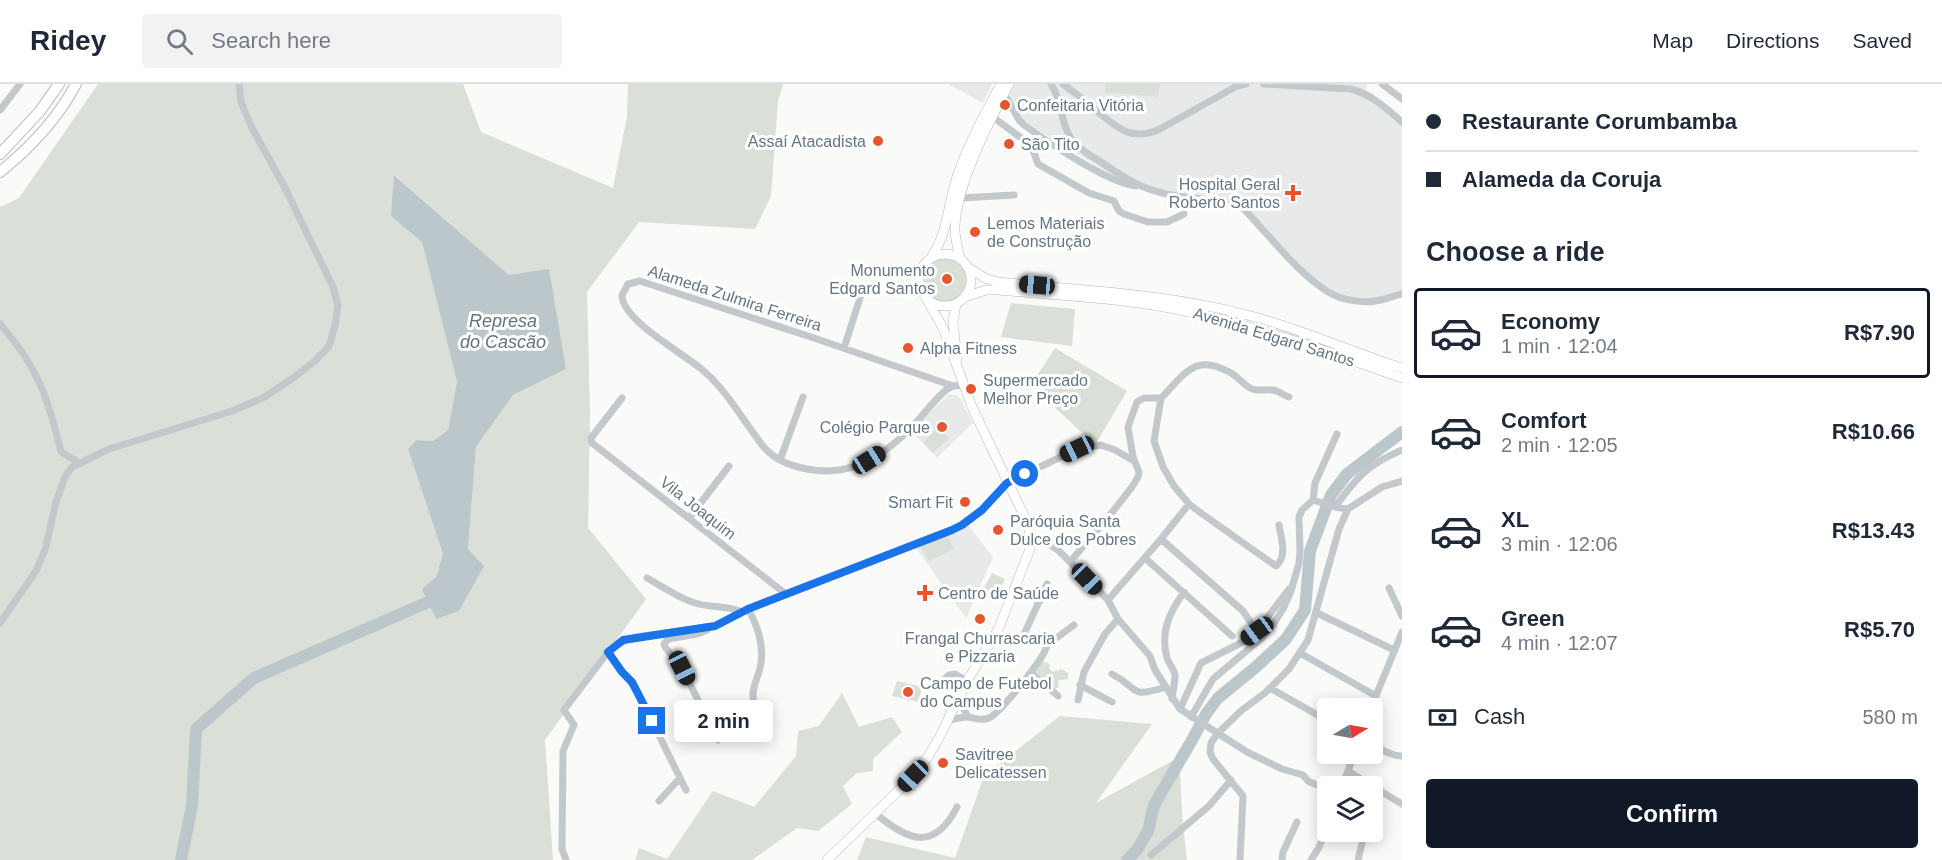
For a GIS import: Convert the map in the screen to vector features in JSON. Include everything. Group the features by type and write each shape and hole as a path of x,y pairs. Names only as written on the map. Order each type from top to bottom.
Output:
{"main road":[{"path":"0,154 40,111 59,84"},
{"path":"0,172 22,154 42,131 69,97 76,84"},
{"path":"957,366 942,328 920,288 919,276 923,264 932,256 942,239 958,175 972,139 1003,89 1010,84"},
{"path":"926,298 935,304 946,306 956,304 965,297 970,288 972,278 969,268 960,257 955,230 960,198 966,177 1003,89"},
{"path":"932,256 941,253 960,257"},
{"name":"Avenida Edgard Santos","path":"969,268 997,282 1158,298 1230,311 1317,336 1402,368"},
{"name":"Avenida Edgard Santos","path":"965,297 979,291 999,290 1098,299 1188,311 1321,348 1402,378"},
{"path":"826,860 913,776 927,757 958,697 998,630 1028,557 1031,538 1027,522 958,385 953,322 956,304"}],"street":[{"path":"0,110 20,84"},
{"path":"0,623 36,571 45,550 56,502 65,477 72,467 109,449 229,412 263,398 315,361 329,346 338,306 333,287 284,186 252,128 241,102 238,84"},
{"path":"1051,84 1061,104 1068,134 1077,145 1142,186"},
{"path":"1063,84 1115,125 1138,135 1155,131 1246,84"},
{"path":"1264,84 1350,88 1369,96 1402,122"},
{"path":"1350,88 1357,84"},
{"path":"1382,84 1402,99"},
{"path":"1003,89 1019,120 1029,129 1111,177 1128,185 1142,186 1182,197 1237,204 1305,273 1331,294 1367,301 1402,294"},
{"path":"993,117 1028,143 1038,164 1089,193 1114,201 1119,211 1124,214 1148,222 1167,222 1184,214"},
{"path":"960,198 1014,195"},
{"name":"Alameda Zulmira Ferreira","path":"640,281 958,385 940,395 900,438 859,465 840,471 827,472 801,468 780,460 764,448 714,381 702,369 661,340 628,312 622,298 624,290 628,284 640,281"},
{"path":"844,348 860,298"},
{"path":"0,324 33,366 45,394 61,452 80,463"},
{"path":"1279,525 1283,554 1281,562 1276,566 1189,504 1174,486 1163,467 1155,449 1155,434 1161,398 1190,370 1205,363 1232,374 1255,390 1274,390 1290,397"},
{"path":"780,460 803,397"},
{"name":"Vila Joaquim","path":"622,398 591,438 593,444 786,594"},
{"path":"1070,562 1132,487 1138,472 1128,426 1137,402 1144,398 1161,398"},
{"path":"1191,717 1213,679 1260,634 1294,582 1300,552 1299,517 1302,510 1313,500 1316,483 1337,434"},
{"path":"718,740 682,668 666,650 664,644 668,639 698,634 745,610 962,525 982,510 1007,483 1077,449 1101,445 1134,461"},
{"path":"1335,507 1361,474 1380,459 1402,450"},
{"path":"689,518 729,466"},
{"path":"1240,860 1244,800 1242,794 1211,755 1210,748 1216,734 1289,669 1308,640 1339,529 1348,509 1382,487 1402,481"},
{"path":"1313,500 1348,509"},
{"path":"1108,600 1189,504"},
{"path":"1031,538 1052,545 1108,600 1118,619 1146,651 1172,699 1180,709 1216,734 1266,762 1303,775 1308,782 1317,786"},
{"path":"1161,539 1238,606 1260,634"},
{"path":"1145,558 1232,636"},
{"path":"647,578 693,602 712,607 745,610 756,626 762,653 761,667 753,693 757,719 762,732"},
{"path":"1021,641 1047,584"},
{"path":"1389,588 1402,616"},
{"path":"1015,590 1040,601"},
{"path":"1172,699 1174,674 1167,657 1166,624 1184,592"},
{"path":"1317,613 1398,648"},
{"path":"1078,700 1084,672 1105,634 1118,619"},
{"path":"947,721 968,717 977,720 990,717 1031,672 1051,640 1074,625"},
{"path":"566,860 562,849 563,751 574,725 564,710 608,652 623,640 715,626"},
{"path":"1300,653 1376,696 1391,658 1398,648 1402,632"},
{"path":"1180,709 1202,663 1260,634"},
{"path":"608,652 637,691 686,790"},
{"path":"1031,672 1058,696"},
{"path":"935,688 949,675 955,674 967,681"},
{"path":"1112,674 1140,693 1166,687"},
{"path":"1080,685 1112,702"},
{"path":"1270,688 1317,715"},
{"path":"958,697 968,717"},
{"path":"1383,750 1402,756"},
{"path":"1346,776 1351,764"},
{"path":"1348,771 1356,776"},
{"path":"659,801 680,778"},
{"path":"1151,855 1209,806 1231,780"},
{"path":"1383,792 1402,804"},
{"path":"875,813 890,826 921,837 932,836 947,826 957,807"},
{"path":"1282,860 1282,852 1297,822"},
{"path":"1311,860 1321,842"},
{"path":"1358,860 1362,842"}],"shaded area":[{"path":"98,84 463,84 481,132 613,188 627,116 628,84 783,84 778,101 771,196 755,229 639,222 587,292 590,412 588,528 646,599 545,740 553,860 0,860 0,207 19,198","holes":["395,175 509,275 566,369 513,395 476,447 468,549 436,577 443,554 408,449 416,440 433,441 448,430 457,382 422,242"]},
{"path":"948,84 992,84 983,103"},
{"name":"Hospital Geral Roberto Santos","path":"1014,84 1367,84 1366,90 1402,118 1402,295 1372,306 1329,296 1242,203 1126,184 1022,120 1009,93"},
{"path":"1105,84 1160,84 1158,97 1105,92"},
{"path":"945,258 960,265 967,280 960,295 945,302 930,295 923,280 930,265"},
{"path":"1011,303 1075,309 1072,346 1001,337"},
{"path":"1055,348 1127,391 1095,445 1031,385"},
{"name":"Colégio Parque","path":"949,394 960,398 973,423 937,458 911,431"},
{"path":"939,427 949,438 933,453 923,442"},
{"path":"968,525 993,557 966,618 916,548"},
{"path":"947,535 954,549 929,561 920,546"},
{"path":"992,573 1005,579 995,599 981,593"},
{"path":"1042,661 1050,664 1049,669 1054,672 1059,671 1060,668 1068,673 1068,679 1058,680 1059,687 1055,689 1036,671"},
{"name":"Campo de Futebol do Campus","path":"897,681 922,687 919,702 892,696"},
{"path":"842,693 859,727 892,717 902,732 873,759 873,771 857,773 843,786 852,804 818,831 797,828 752,860 635,860 639,848 667,859 713,791 754,807 796,756 798,731 819,726"},
{"path":"1060,716 1152,724 1096,803 1179,757 1187,860 857,860 866,837 955,858 984,776"}],"water":[{"name":"Represa do Cascão","path":"394,175 509,275 549,269 566,369 513,395 476,447 468,549 484,566 459,611 436,619 422,589 436,577 443,554 408,449 416,440 433,441 448,430 457,382 422,242 391,216"}],"waterway":[{"path":"1127,860 1137,850 1148,831 1154,805 1206,714 1218,698 1286,639 1305,610 1310,551 1331,495 1347,474 1402,432"},
{"path":"181,860 192,806 196,729 254,678 442,596"}],"place":[{"name":"Confeitaria Vitória","path":"1005,105"},
{"name":"Assaí Atacadista","path":"878,141"},
{"name":"São Tito","path":"1009,144"},
{"name":"Hospital Geral Roberto Santos","path":"1293,193"},
{"name":"Lemos Materiais de Construção","path":"975,232"},
{"name":"Monumento Edgard Santos","path":"947,279"},
{"name":"Alpha Fitness","path":"908,348"},
{"name":"Supermercado Melhor Preço","path":"971,389"},
{"name":"Colégio Parque","path":"942,427"},
{"name":"Smart Fit","path":"965,502"},
{"name":"Paróquia Santa Dulce dos Pobres","path":"998,530"},
{"name":"Centro de Saúde","path":"925,593"},
{"name":"Frangal Churrascaria e Pizzaria","path":"980,619"},
{"name":"Campo de Futebol do Campus","path":"908,692"},
{"name":"Savitree Delicatessen","path":"943,763"}],"route":[{"path":"652,721 632,682 608,652 623,640 715,626 748,609 952,530 982,510 1007,483 1025,474"}]}
